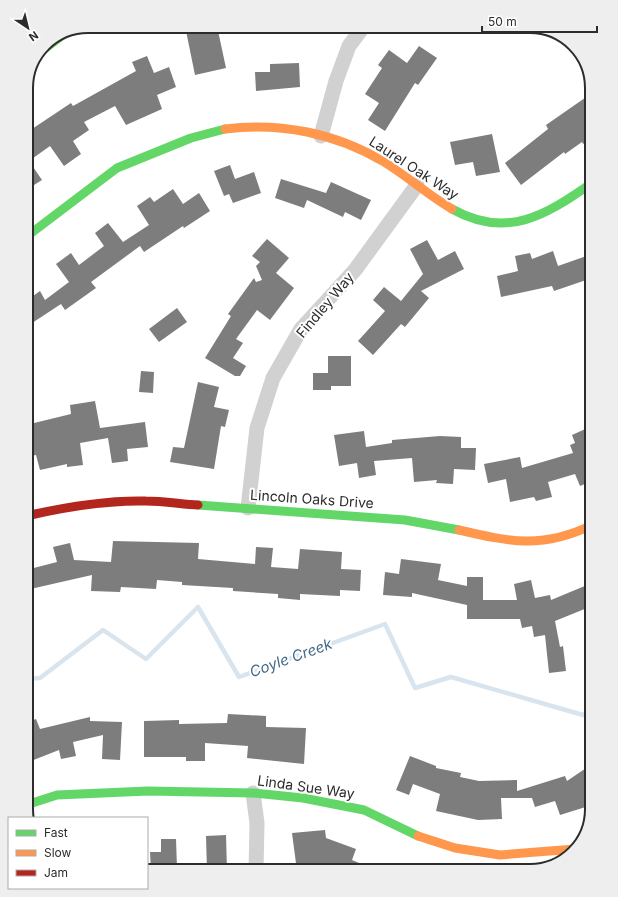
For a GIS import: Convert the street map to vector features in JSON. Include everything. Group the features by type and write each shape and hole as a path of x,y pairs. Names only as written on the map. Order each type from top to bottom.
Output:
{"street":[{"path":"321,136 336,81 349,46 359,33"},
{"name":"Laurel Oak Way","path":"33,232 118,168 196,136 219,130 268,127 292,129 332,138 366,152 459,214 480,221 501,223 522,221 543,215 563,204 585,187"},
{"name":"Findley Way","path":"248,508 257,428 273,378 301,329 355,270 417,185"},
{"name":"Lincoln Oaks Drive","path":"33,514 80,504 109,501 146,500 405,520 440,525 508,542 550,540 585,528"},
{"name":"Linda Sue Way","path":"33,802 57,795 148,791 253,793 303,798 364,810 426,840 455,848 500,855 566,850"},
{"path":"253,793 257,823 256,864"}],"building":[{"path":"186,33 218,33 226,68 195,75"},
{"path":"419,46 437,58 418,85 415,83 385,131 368,120 379,103 365,94 382,68 378,65 389,50 407,63"},
{"path":"147,56 154,73 169,67 176,87 157,95 162,109 126,125 115,106 84,122 89,130 73,141 81,154 64,166 50,146 33,158 33,128 71,103 73,106 136,71 132,62"},
{"path":"299,63 300,87 256,91 255,72 270,72 270,64"},
{"path":"585,98 585,143 583,144 582,142 565,154 564,152 521,185 505,163 548,129 546,125"},
{"path":"492,134 500,172 476,176 473,162 455,165 450,142"},
{"path":"230,165 235,179 254,172 261,193 233,203 229,194 224,196 214,171"},
{"path":"33,167 42,180 33,186"},
{"path":"281,179 326,193 331,182 371,200 361,220 345,212 343,217 307,200 304,208 275,198"},
{"path":"173,189 183,204 199,193 210,211 184,228 183,226 144,252 140,246 91,282 96,288 65,310 61,304 33,322 33,296 40,291 45,300 69,282 56,264 71,253 79,265 104,246 95,233 108,223 123,242 149,225 137,206 150,197 154,202"},
{"path":"267,239 289,258 276,273 294,288 270,320 257,310 236,339 243,343 233,358 246,366 240,376 235,376 205,358 231,316 228,314 254,278 256,282 262,280 256,266 260,262 252,256"},
{"path":"427,240 438,260 455,251 464,269 421,291 429,298 405,327 401,324 373,355 358,341 385,311 373,300 384,287 401,301 423,274 410,249"},
{"path":"553,251 558,266 585,256 585,280 554,291 552,286 501,297 497,276 518,271 515,256 530,253 532,259"},
{"path":"177,308 187,322 159,342 149,329"},
{"path":"328,356 351,356 351,386 331,386 331,390 313,390 313,373 328,373"},
{"path":"141,371 154,372 153,393 139,392"},
{"path":"198,382 219,387 214,407 229,410 225,427 221,426 214,469 170,462 173,447 184,448"},
{"path":"95,401 100,428 145,422 148,447 127,449 128,461 112,463 108,438 80,443 83,465 67,467 67,464 40,470 36,455 33,456 33,423 71,414 70,405"},
{"path":"585,429 585,484 580,486 575,474 548,482 552,497 536,501 534,497 510,502 506,479 488,483 484,464 520,457 522,468 573,453 570,445 575,443 572,435"},
{"path":"364,431 366,447 392,443 392,440 440,436 461,437 461,448 476,448 475,470 454,469 453,484 436,483 437,480 414,482 412,458 374,461 376,475 359,478 357,463 339,466 334,435"},
{"path":"113,541 199,543 198,559 255,564 256,547 273,548 271,567 298,569 300,549 342,552 341,569 361,570 360,591 340,590 340,596 300,594 300,600 278,598 278,594 233,591 233,588 182,585 182,582 157,580 156,589 121,587 120,592 91,591 92,575 33,588 33,568 57,562 53,547 70,543 74,560 111,562"},
{"path":"401,559 441,564 438,580 467,586 467,577 483,577 483,600 517,600 514,584 531,580 535,598 550,595 551,600 585,586 585,609 555,621 560,647 563,646 566,671 549,673 545,635 534,637 532,626 522,628 520,619 467,619 467,605 412,593 412,597 383,595 385,572 399,574"},
{"path":"228,714 266,716 266,727 306,728 304,764 247,758 248,746 205,743 205,761 186,761 186,757 144,757 144,721 179,720 179,724 227,723"},
{"path":"90,717 90,721 122,722 120,760 102,759 103,735 73,742 76,756 61,759 59,750 33,760 33,720 36,719 40,729"},
{"path":"410,756 436,766 436,768 461,773 460,777 479,781 517,780 517,791 565,776 567,781 585,769 585,807 560,815 555,801 535,807 532,798 501,798 502,819 478,820 436,811 440,794 413,784 409,795 396,790"},
{"path":"325,830 326,838 356,849 352,860 361,864 296,864 292,833"},
{"path":"226,835 227,864 207,864 206,836"},
{"path":"161,839 176,839 177,864 151,864 150,852 161,852"}],"waterway":[{"name":"Coyle Creek","path":"33,678 40,678 103,630 146,659 198,607 239,677 385,624 415,688 451,677 583,715 585,714"}],"traffic: fast":[{"path":"33,232 117,168 191,138 225,129"},
{"path":"452,209 472,218 491,223 508,223 525,220 542,213 585,188"},
{"path":"198,505 405,520 459,530"},
{"path":"33,803 57,795 148,791 253,793 303,798 364,810 418,836"}],"traffic: slow":[{"path":"225,129 246,127 287,129 307,132 347,144 384,162 452,209"},
{"path":"459,530 494,538 526,541 558,538 585,528"},
{"path":"418,836 455,848 500,855 567,850"}],"traffic: jam":[{"path":"33,515 70,507 131,501 152,501 198,505"}]}
